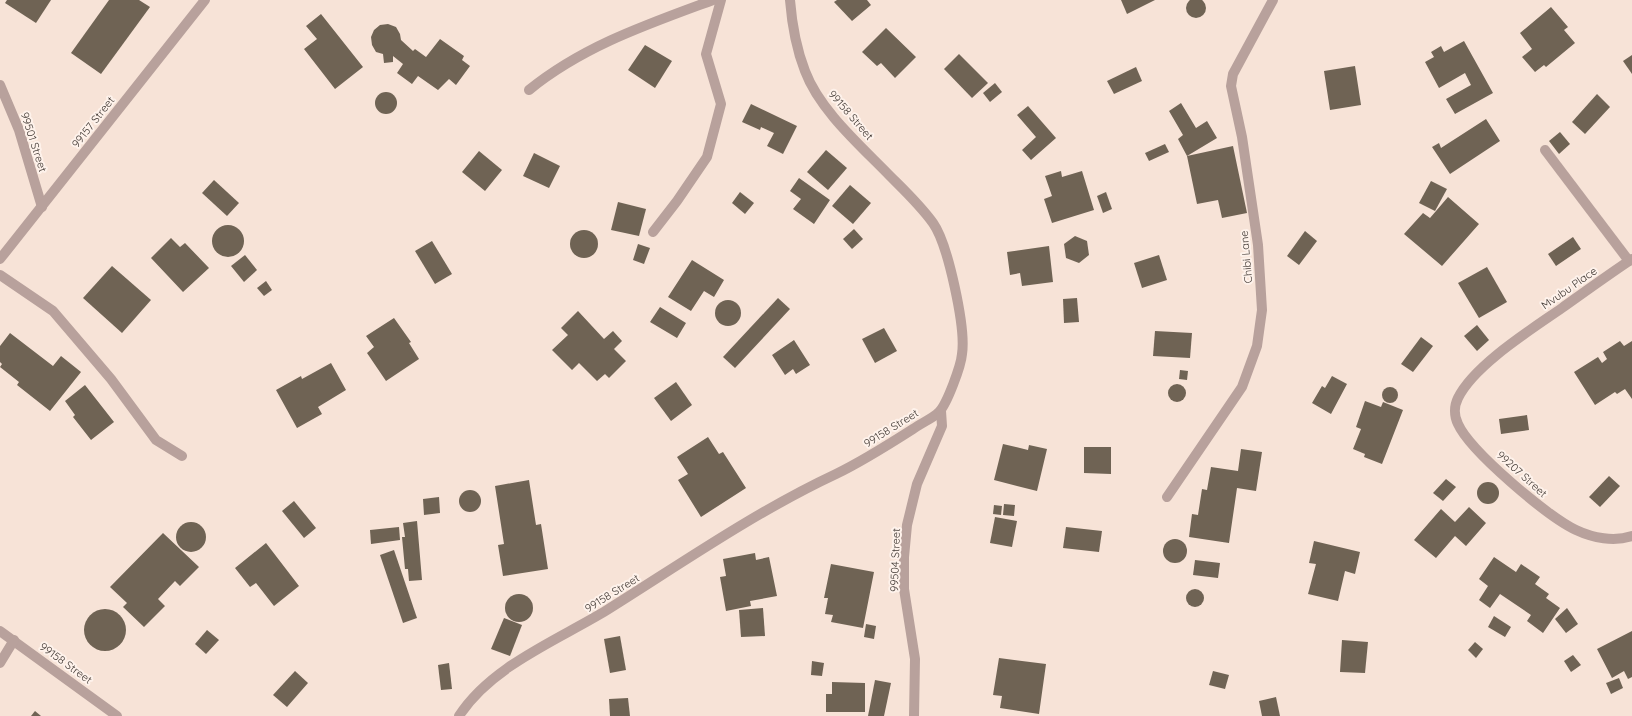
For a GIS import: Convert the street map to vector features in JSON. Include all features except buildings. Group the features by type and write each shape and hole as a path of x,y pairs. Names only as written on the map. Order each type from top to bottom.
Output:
{"street":[{"name":"99157 Street","path":"0,259 205,0"},
{"path":"529,90 551,72 602,43 713,0"},
{"path":"652,232 678,201 707,157 721,104 706,54 721,0"},
{"name":"99158 Street","path":"460,716 468,703 493,680 534,651 586,623 792,494 856,464 941,411 954,382 962,354 959,308 947,257 935,225 830,112 816,93 805,73 792,31 790,0"},
{"name":"Chibi Lane","path":"1166,497 1242,387 1257,346 1262,310 1258,245 1242,137 1231,86 1233,74 1273,0"},
{"name":"99501 Street","path":"0,85 19,130 42,207"},
{"path":"1545,150 1631,260"},
{"name":"Mvubu Place","path":"1472,376 1520,338 1631,260"},
{"path":"0,275 53,311 110,379 156,440 182,456"},
{"name":"99207 Street","path":"1472,376 1457,398 1455,417 1458,425 1473,445 1535,502 1554,517 1577,530 1600,538 1624,539 1632,536"},
{"name":"99504 Street","path":"914,716 915,659 904,589 904,557 907,525 917,484 942,426 941,411"},
{"name":"99158 Street","path":"0,631 117,716"},
{"path":"0,663 14,640"}]}
